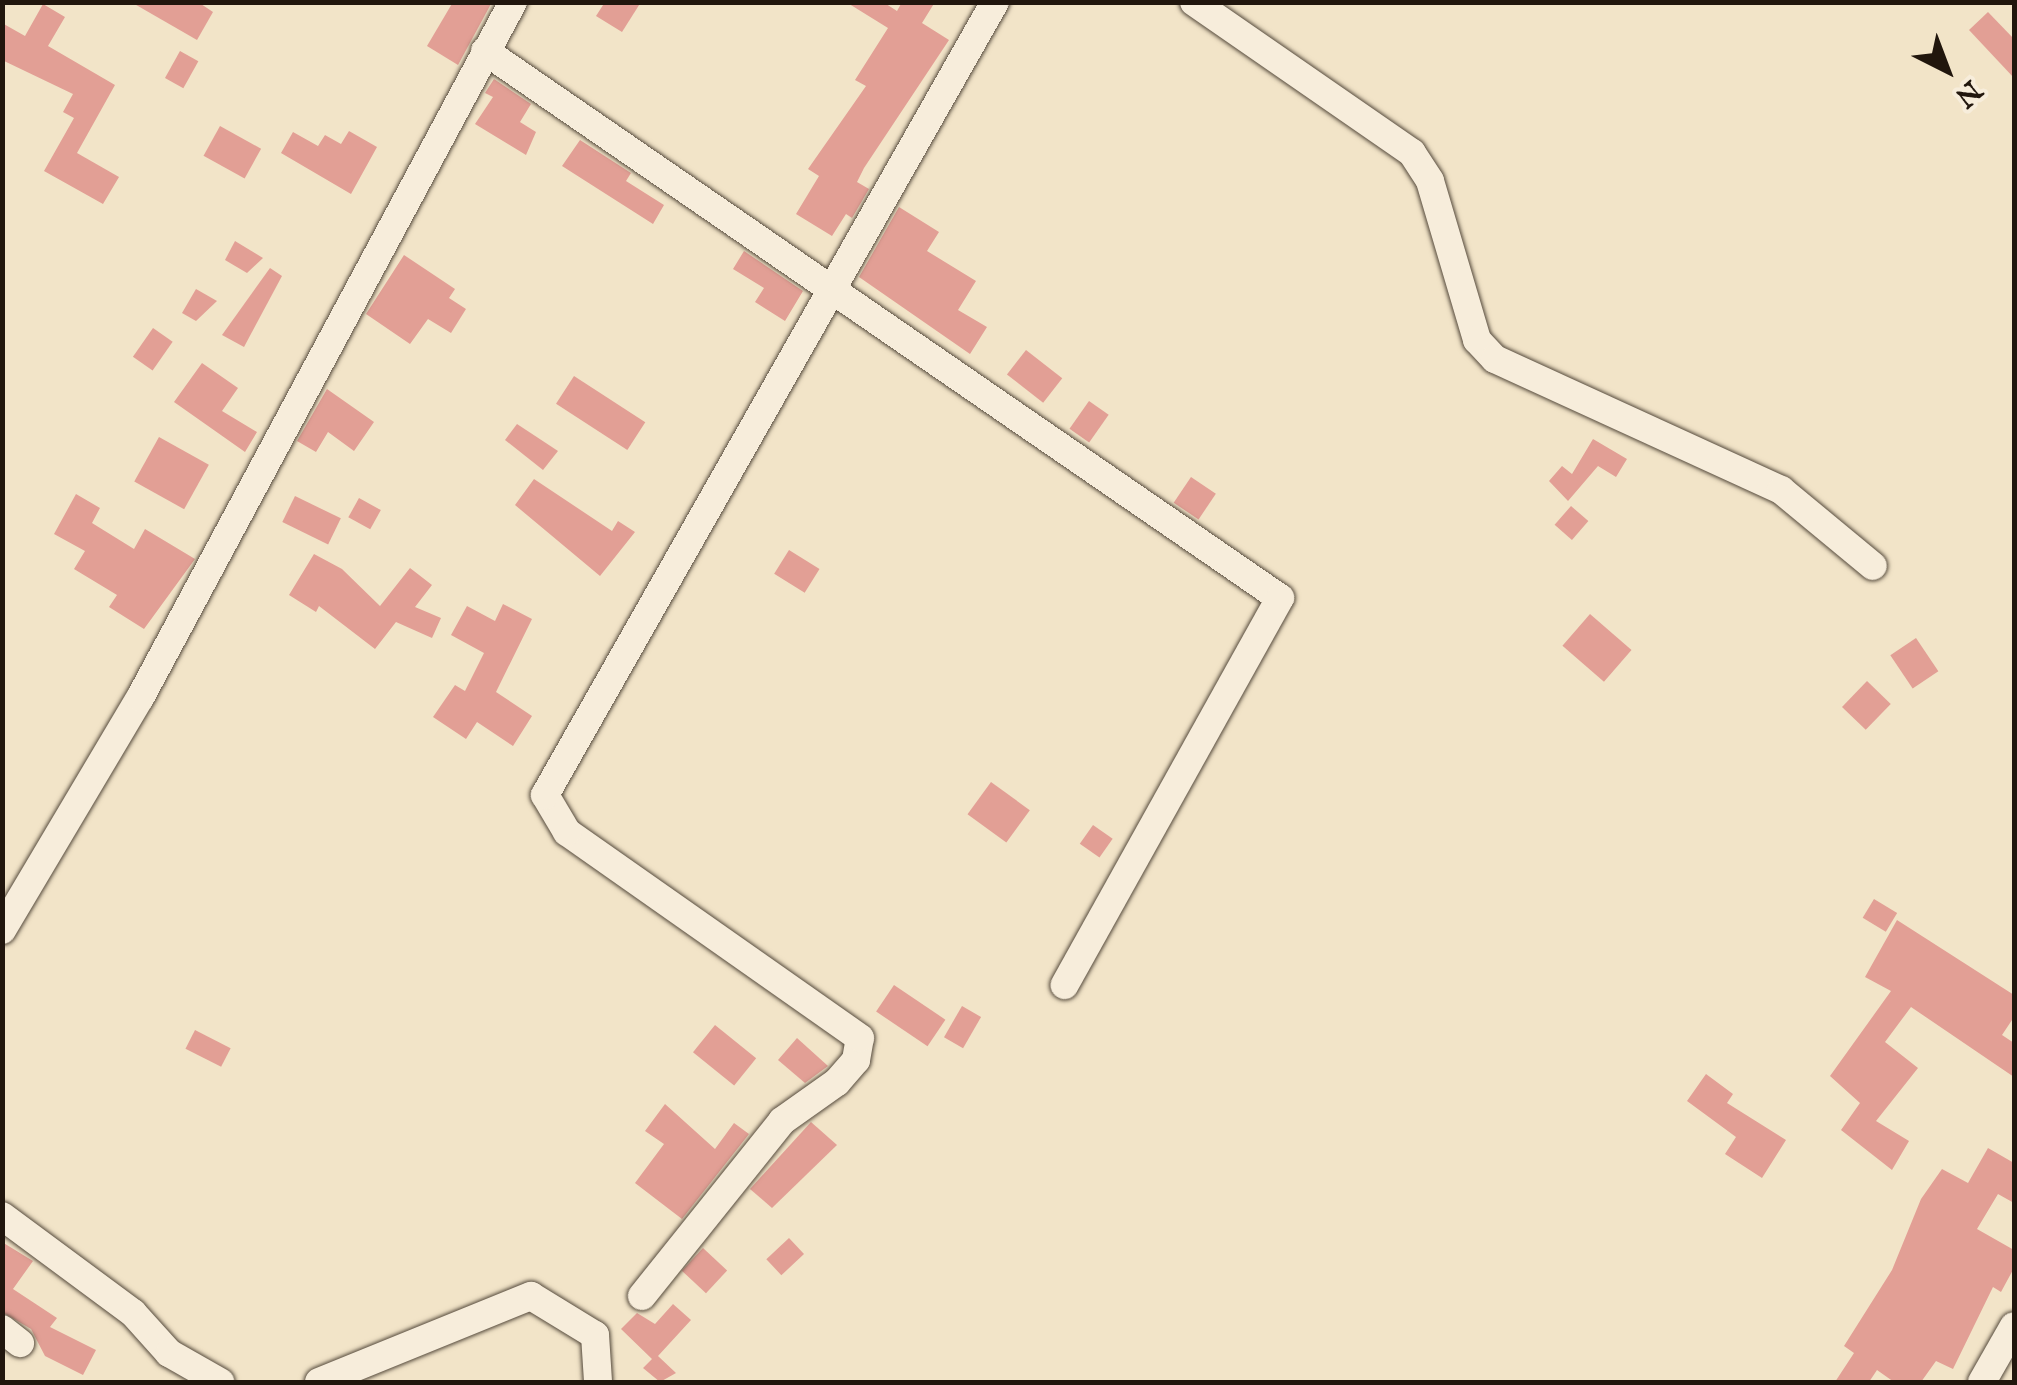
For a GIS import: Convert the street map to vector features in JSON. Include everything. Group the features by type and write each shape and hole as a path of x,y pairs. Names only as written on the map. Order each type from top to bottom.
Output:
{"street":[{"path":"2,930 140,698 514,2"},
{"path":"642,1296 782,1121 837,1082 856,1060 860,1038 566,832 545,795 661,600 832,285 995,2"},
{"path":"1194,2 1412,153 1430,182 1477,340 1495,359 1781,490 1873,566"},
{"path":"485,52 832,285 1280,598 1065,985"},
{"path":"2,1216 133,1313 169,1353 220,1382"},
{"path":"320,1382 531,1296 595,1336 598,1381"},
{"path":"1982,1382 2014,1326"}],"building":[{"path":"131,2 198,2 213,12 197,40"},
{"path":"453,2 492,2 458,65 427,46"},
{"path":"605,2 641,2 622,32 596,16"},
{"path":"846,2 883,2 897,11 902,2 935,2 922,23 949,40 864,168 857,182 869,189 852,218 846,214 832,236 796,214 819,176 808,169 866,86 855,80 888,28"},
{"path":"43,4 65,17 48,46 115,85 77,153 119,177 103,204 44,171 74,118 63,112 73,94 2,60 2,23 25,36"},
{"path":"1988,12 2014,39 2014,78 1969,30"},
{"path":"180,51 198,61 183,88 165,78"},
{"path":"494,79 531,104 520,122 536,132 526,155 475,124 493,97 485,93"},
{"path":"220,126 261,149 245,179 204,156"},
{"path":"349,131 377,147 351,194 281,153 293,132 318,146 325,135 341,144"},
{"path":"580,140 631,173 626,181 664,205 653,224 562,166"},
{"path":"899,207 939,232 927,251 976,281 958,310 987,327 970,354 859,277"},
{"path":"235,241 263,258 247,273 225,260"},
{"path":"744,251 803,291 785,321 755,302 764,288 733,269"},
{"path":"404,255 455,289 449,298 466,309 451,333 428,319 410,344 366,314"},
{"path":"270,268 282,276 244,347 222,335"},
{"path":"196,289 217,301 196,321 182,313"},
{"path":"153,328 173,342 153,370 133,357"},
{"path":"1026,350 1062,378 1043,403 1007,374"},
{"path":"202,363 238,388 222,411 257,432 245,452 174,402"},
{"path":"574,376 645,422 627,450 556,404"},
{"path":"327,389 374,422 354,451 328,432 316,452 297,441"},
{"path":"1089,401 1109,415 1089,443 1069,429"},
{"path":"517,424 558,451 543,470 505,440"},
{"path":"159,437 209,465 184,509 134,482"},
{"path":"1593,439 1627,459 1616,477 1598,466 1568,501 1549,481 1562,466 1572,474"},
{"path":"1191,477 1216,494 1199,519 1174,503"},
{"path":"534,479 612,531 618,521 635,532 600,576 515,505"},
{"path":"76,494 100,508 92,523 134,549 145,529 195,559 144,629 109,607 117,595 74,569 85,551 54,534"},
{"path":"295,496 341,518 328,544 282,522"},
{"path":"359,498 381,510 370,529 348,517"},
{"path":"1571,506 1588,521 1572,540 1555,525"},
{"path":"789,550 820,569 805,593 774,574"},
{"path":"314,554 342,569 380,606 410,568 432,585 415,607 441,618 432,638 396,622 375,649 319,606 316,612 289,595"},
{"path":"503,604 532,619 496,692 532,716 513,746 477,722 466,739 433,717 455,685 465,691 484,653 451,635 467,606 495,621"},
{"path":"1590,614 1632,650 1604,682 1562,646"},
{"path":"1916,638 1938,671 1913,688 1890,655"},
{"path":"1867,681 1891,704 1866,730 1842,707"},
{"path":"991,782 1030,810 1006,843 967,814"},
{"path":"1093,825 1113,839 1099,858 1080,844"},
{"path":"1874,899 1897,913 1886,932 1863,918"},
{"path":"1897,920 2014,995 2014,1017 2002,1035 2014,1043 2014,1077 1911,1007 1885,1042 1918,1068 1876,1121 1909,1141 1892,1170 1841,1130 1860,1103 1830,1076 1891,991 1865,977"},
{"path":"894,985 945,1020 928,1046 876,1012"},
{"path":"962,1006 981,1017 963,1048 944,1037"},
{"path":"715,1025 756,1058 734,1086 693,1052"},
{"path":"195,1030 231,1048 221,1067 185,1049"},
{"path":"797,1038 828,1066 805,1083 778,1060"},
{"path":"1706,1074 1733,1094 1727,1103 1786,1140 1762,1178 1725,1154 1736,1137 1687,1101"},
{"path":"665,1104 715,1149 734,1123 749,1134 682,1219 635,1183 664,1144 645,1131"},
{"path":"811,1122 837,1145 772,1208 750,1189"},
{"path":"1988,1148 2014,1163 2014,1203 1998,1194 1977,1229 2014,1250 2014,1268 2001,1292 1993,1287 1953,1369 1936,1361 1921,1382 1894,1382 1877,1370 1869,1382 1835,1382 1854,1353 1844,1346 1892,1270 1921,1199 1942,1169 1968,1183"},
{"path":"789,1238 804,1254 781,1275 766,1259"},
{"path":"2,1242 33,1261 13,1289 57,1318 50,1327 96,1350 83,1375 45,1356 31,1329 2,1312"},
{"path":"703,1248 727,1271 706,1293 682,1271"},
{"path":"673,1304 691,1320 658,1356 676,1373 660,1382 643,1368 652,1359 621,1329 637,1313 655,1324"}]}
